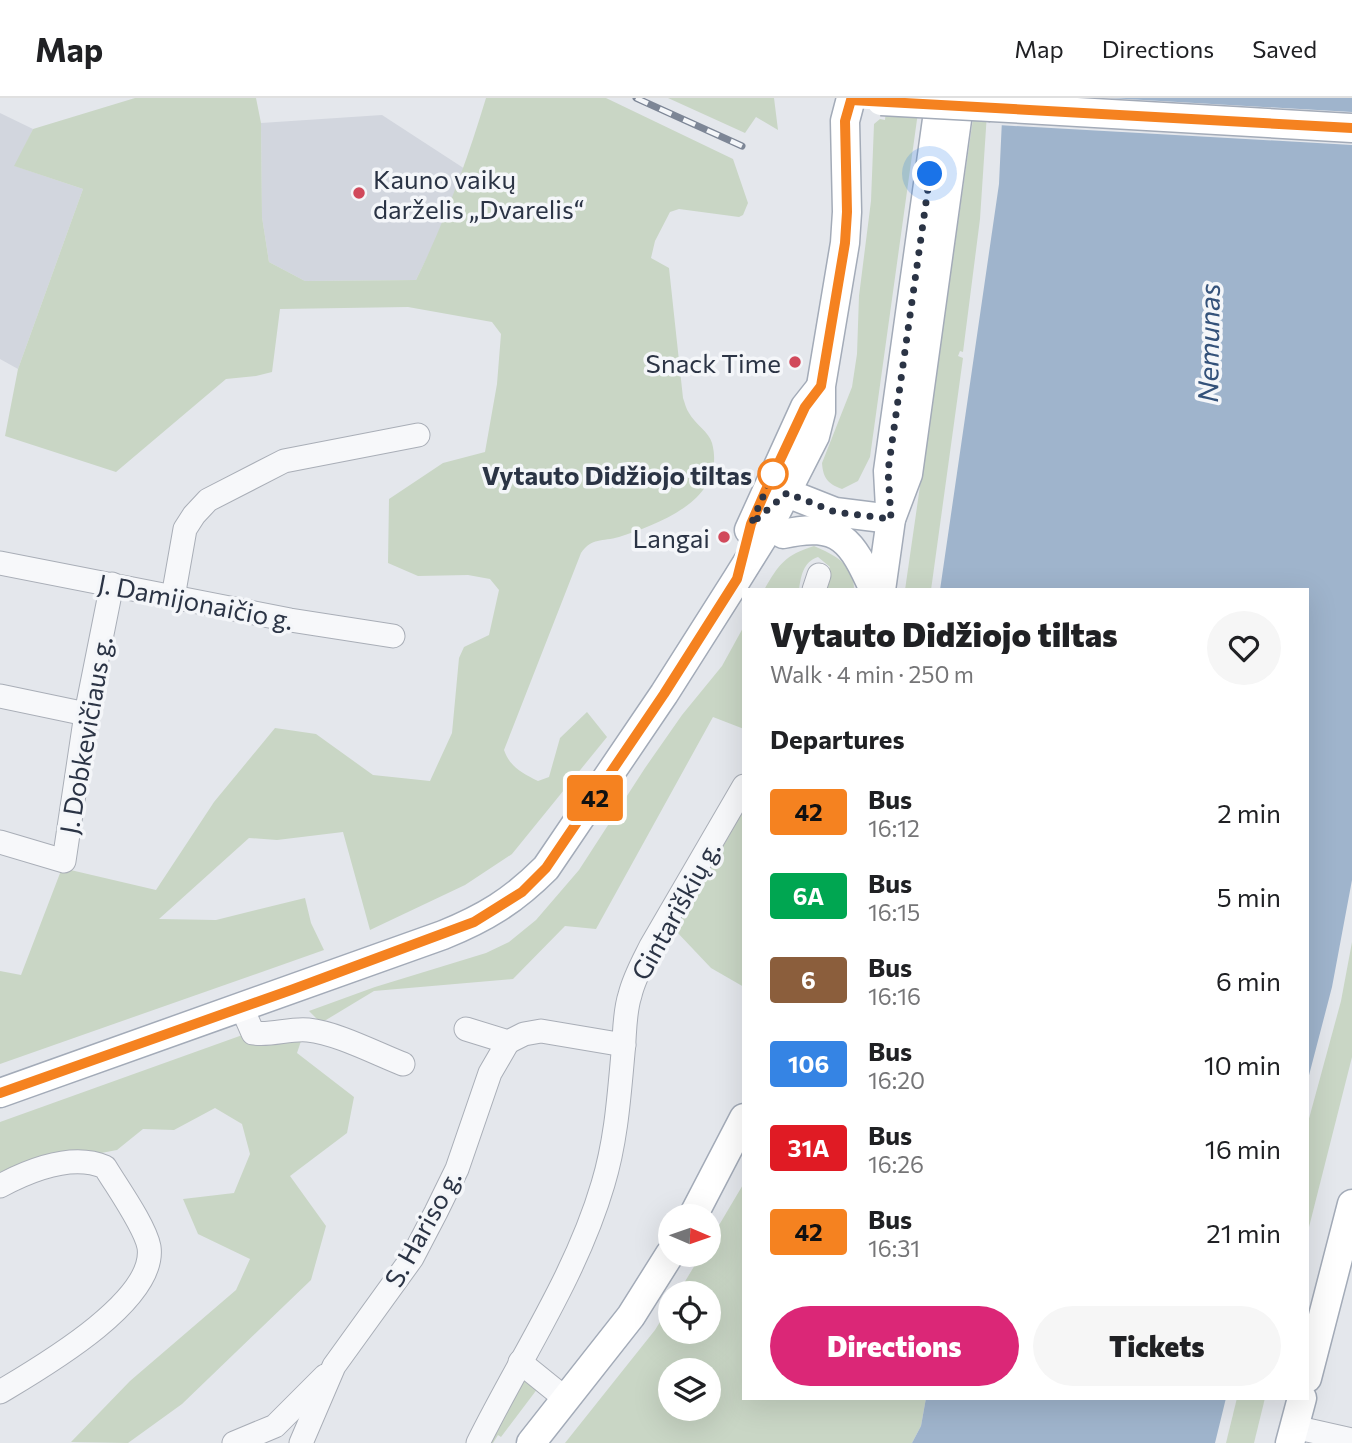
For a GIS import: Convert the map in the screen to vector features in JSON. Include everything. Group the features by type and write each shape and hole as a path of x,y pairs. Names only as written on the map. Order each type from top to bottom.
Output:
{"main road":[{"path":"881,588 891,519 888,471 940,98"},
{"path":"891,519 908,474 960,98"},
{"path":"0,1093 453,931 499,908 522,892 546,868 664,694 737,579 787,493 815,436 821,412 821,386 845,243 845,133 851,99 1352,128"},
{"path":"737,579 751,524 805,407 821,386"},
{"path":"787,493 835,512 891,519"},
{"path":"751,524 787,493"},
{"path":"737,579 793,526 807,519 835,512"},
{"path":"783,534 808,528 835,535 847,543 860,559 873,588"},
{"path":"699,1204 742,1122"},
{"path":"1309,1371 1346,1250 1352,1204"},
{"path":"531,1443 631,1316 662,1267"},
{"path":"1292,1435 1301,1400"}],"street":[{"path":"173,597 185,529 208,500 284,461 418,435"},
{"name":"J. Damijonaičio g.","path":"0,563 290,620 393,636"},
{"name":"J. Dobkevičiaus g.","path":"0,842 64,861 86,714 112,584"},
{"path":"0,696 86,714"},
{"name":"Gintariškių g.","path":"478,1443 564,1279 603,1185 615,1132 630,994 642,964 742,789"},
{"path":"242,1008 253,1033 263,1035 306,1030 326,1034 403,1064"},
{"path":"466,1029 509,1042 524,1034 541,1031 624,1045"},
{"name":"S. Hariso g.","path":"301,1443 334,1366 412,1258 457,1169 490,1073 509,1042"},
{"path":"0,1186 46,1167 93,1161 105,1167 146,1236 150,1258 142,1280 128,1298 69,1349 0,1392"},
{"path":"520,1362 567,1400"},
{"path":"234,1443 275,1426 334,1366"},
{"path":"1292,1435 1352,1440"}],"shaded area":[{"path":"0,113 33,129 15,166 83,189 18,369 0,359"},
{"name":"Kauno vaikų darželis „Dvarelis“","path":"382,115 465,169 416,280 305,281 269,262 262,217 261,123"}],"green space":[{"path":"135,98 256,98 261,123 262,217 269,262 305,281 416,280 455,190 486,98 606,98 733,159 748,203 743,215 739,217 679,209 670,212 655,241 651,258 669,268 683,398 687,410 712,443 714,463 700,494 686,506 635,532 593,542 581,553 504,750 513,765 538,781 549,777 560,738 587,712 607,737 512,854 465,885 370,930 343,832 277,840 249,838 159,919 216,920 305,898 311,923 324,950 0,1064 0,971 21,975 62,868 156,890 214,802 275,728 316,734 373,775 430,781 452,733 459,658 464,647 489,635 499,590 490,579 468,575 418,576 388,563 389,499 443,463 485,452 497,384 501,334 492,322 408,307 280,309 272,372 226,379 116,472 5,436 18,369 83,189 14,166 33,129"},
{"path":"668,98 774,98 778,130 756,117 745,133"},
{"path":"887,98 920,98 870,457 858,481 842,489 827,480 822,463 852,387 857,354 859,296 871,201 874,124 880,119 885,120"},
{"path":"976,98 988,98 980,219 963,352 960,351 958,356 963,358 931,588 905,588"},
{"path":"814,546 836,557 847,567 854,588 820,588 824,573 830,567 818,557 806,566 799,588 765,588 774,573 796,553"},
{"path":"742,630 742,728 713,717 596,929 565,926 513,979 374,991 321,1023 309,1011 375,987 486,953 509,942 536,920 579,870 682,715 722,666"},
{"path":"742,813 742,986 711,968 675,930"},
{"path":"1352,942 1352,1057 1309,1227 1309,1119 1341,1001"},
{"path":"248,1033 303,1035 297,1053 354,1097 347,1133 290,1176 326,1226 311,1280 182,1404 128,1443 71,1442 130,1381 236,1290 250,1259 198,1234 183,1199 234,1193 250,1154 242,1124 215,1108 174,1130 143,1129 117,1150 0,1172 0,1122"},
{"path":"742,1186 742,1400 926,1400 921,1426 912,1443 565,1443 658,1325 658,1344 721,1344 721,1281 685,1281 694,1267 721,1267 721,1222"},
{"path":"525,1381 538,1388 501,1437 498,1435 493,1443 488,1443 518,1384"},
{"path":"1237,1400 1265,1400 1254,1443 1226,1443"}],"water":[{"name":"Nemunas","path":"1003,98 1352,98 1352,880 1332,987 1309,1075 1309,588 940,588 999,184"},
{"path":"926,1400 1226,1400 1215,1443 912,1443 921,1426"}],"pier":[{"path":"1000,98 1109,98 1352,112 1352,145 998,125"}],"railway":[{"path":"636,98 742,146"}],"bus line":[{"name":"42","path":"0,1093 443,935 499,908 522,892 546,868 664,694 737,579 751,524 805,407 821,386 845,243 845,121 851,100 1352,128"}],"place":[{"name":"Kauno vaikų darželis „Dvarelis“","path":"359,193"},
{"name":"Snack Time","path":"795,362"},
{"name":"Vytauto Didžiojo tiltas","path":"773,474"},
{"name":"Langai","path":"724,537"}],"route":[{"path":"773,474 751,524 787,493 835,512 891,519 888,471 930,174"}]}
